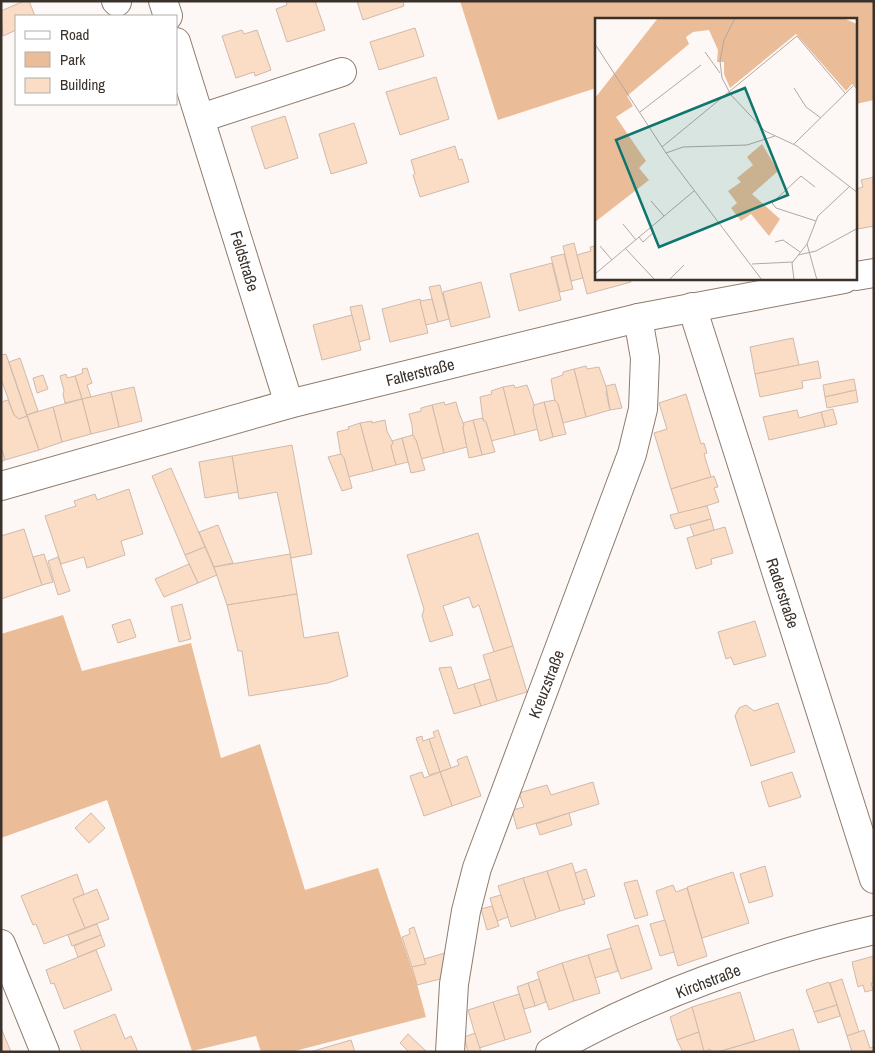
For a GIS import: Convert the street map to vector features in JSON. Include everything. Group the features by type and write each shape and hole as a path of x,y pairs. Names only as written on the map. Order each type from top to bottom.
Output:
{"street":[{"path":"163,1 168,15"},
{"name":"Feldstraße","path":"178,48 289,404"},
{"path":"201,118 342,72"},
{"path":"858,276 874,273"},
{"name":"Falterstraße","path":"1,486 289,404 638,318 839,280"},
{"name":"Raderstraße","path":"692,307 874,879"},
{"name":"Kreuzstraße","path":"450,1052 454,984 466,911 477,868 632,454 643,409 645,358 638,318"},
{"name":"Kirchstraße","path":"550,1052 581,1034 627,1012 698,984 755,964 874,930"},
{"path":"1,944 45,1052"}],"green space":[{"path":"460,1 874,1 874,100 858,104 858,18 595,18 595,88 498,120"},
{"path":"63,615 82,671 191,643 221,758 260,744 305,890 378,868 417,984 426,1017 291,1052 261,1052 256,1036 192,1051 107,800 1,838 1,634"}],"building":[{"path":"24,1 29,1 35,15 15,15 15,30 3,36 1,11"},
{"path":"286,1 315,1 325,30 287,42 276,9 287,5"},
{"path":"357,1 403,1 404,6 363,20"},
{"path":"415,28 424,56 379,70 370,42"},
{"path":"242,30 244,34 257,30 271,70 255,76 254,72 236,78 222,36"},
{"path":"436,77 449,119 400,135 386,92"},
{"path":"285,116 298,158 265,169 251,127"},
{"path":"354,123 367,163 331,174 319,134"},
{"path":"455,146 459,160 462,159 469,182 420,197 413,175 415,174 411,160"},
{"path":"874,177 874,226 858,229 858,188 863,187 861,180"},
{"path":"574,243 583,278 571,281 563,246"},
{"path":"595,246 595,280 630,280 631,282 587,294 577,255 591,251 590,247"},
{"path":"564,254 573,289 560,292 551,257"},
{"path":"552,263 561,300 519,311 510,274"},
{"path":"481,282 490,317 451,327 443,292"},
{"path":"440,285 449,319 438,322 429,287"},
{"path":"420,299 428,333 390,342 382,309"},
{"path":"432,299 438,322 426,325 420,301"},
{"path":"362,305 370,339 358,342 350,307"},
{"path":"352,315 361,350 322,360 313,325"},
{"path":"793,338 799,365 755,374 750,347"},
{"path":"6,354 27,416 19,419 14,415 1,379 1,355"},
{"path":"20,358 38,411 27,415 9,362"},
{"path":"818,361 821,378 802,381 803,388 760,397 755,374"},
{"path":"586,366 587,369 599,367 607,389 610,410 586,417 574,369"},
{"path":"87,368 92,383 87,385 91,397 82,399 75,376 83,373 82,369"},
{"path":"574,369 586,417 563,423 558,404 555,402 551,379 563,375 563,372"},
{"path":"66,374 67,378 75,376 82,399 65,403 60,376"},
{"path":"43,375 48,389 37,393 33,378"},
{"path":"854,379 856,390 825,397 823,385"},
{"path":"615,384 622,408 610,410 606,386"},
{"path":"514,385 515,388 527,385 535,407 533,410 538,429 515,435 503,387"},
{"path":"134,387 142,421 119,427 111,392"},
{"path":"503,387 515,435 491,441 486,422 483,420 480,397 492,394 491,391"},
{"path":"856,390 858,402 827,408 825,397"},
{"path":"111,392 119,427 91,434 82,399"},
{"path":"686,394 701,444 704,443 707,453 704,454 711,477 671,489 654,433 667,429 659,403"},
{"path":"82,399 91,434 62,442 53,407"},
{"path":"8,400 14,415 19,419 27,416 39,450 5,460 1,447 1,402"},
{"path":"555,400 558,404 566,434 553,437 544,402"},
{"path":"444,402 445,405 456,402 464,425 467,447 444,453 432,405"},
{"path":"544,402 553,437 540,441 533,410 534,405"},
{"path":"432,405 444,453 421,459 416,440 413,438 409,414 421,411 421,408"},
{"path":"53,407 62,442 39,450 27,415"},
{"path":"833,409 837,424 825,427 821,412"},
{"path":"797,410 799,418 821,412 825,427 769,440 763,417"},
{"path":"483,418 495,452 482,455 473,420"},
{"path":"385,420 387,431 393,443 391,446 396,465 373,471 360,423"},
{"path":"473,420 482,455 469,458 463,423"},
{"path":"360,423 373,471 348,477 344,458 341,456 337,432 349,429 348,427"},
{"path":"413,435 425,470 411,473 402,438"},
{"path":"402,438 408,462 396,465 391,446 392,441"},
{"path":"292,445 312,554 291,558 277,492 239,499 232,456"},
{"path":"1,447 5,460 1,462"},
{"path":"341,454 344,458 352,488 342,491 328,457"},
{"path":"232,456 238,492 205,498 199,462"},
{"path":"171,468 205,547 185,555 152,476"},
{"path":"714,476 718,487 714,488 719,502 679,514 671,489"},
{"path":"129,489 143,534 121,541 125,555 87,568 84,557 61,564 45,516 76,506 74,501 95,494 97,500"},
{"path":"707,506 711,519 675,529 670,515"},
{"path":"711,519 714,530 694,536 690,525"},
{"path":"218,525 233,563 214,567 199,532"},
{"path":"725,527 733,553 711,559 712,564 696,569 687,538"},
{"path":"24,529 42,585 1,599 1,536"},
{"path":"478,533 513,646 494,652 479,605 473,608 469,597 443,606 453,635 430,642 422,616 424,609 407,555"},
{"path":"205,547 217,575 198,583 185,555"},
{"path":"44,554 53,582 42,585 33,557"},
{"path":"290,554 297,594 227,605 214,567"},
{"path":"58,557 70,591 58,595 48,561"},
{"path":"189,564 198,583 164,597 155,579"},
{"path":"297,594 304,638 338,632 348,676 328,683 249,696 242,651 238,651 227,605"},
{"path":"182,604 191,639 179,642 171,607"},
{"path":"130,619 136,637 118,643 112,625"},
{"path":"755,621 766,656 734,665 731,657 726,659 718,632"},
{"path":"513,646 527,692 497,701 483,655"},
{"path":"451,667 458,689 474,684 481,706 454,714 439,668"},
{"path":"490,679 497,701 481,706 474,684"},
{"path":"778,703 795,752 751,766 735,716 739,708 746,705 754,711"},
{"path":"438,730 451,768 440,772 429,739 435,737 433,732"},
{"path":"422,736 423,741 429,739 440,772 429,775 416,738"},
{"path":"467,756 481,796 452,806 440,772 459,765 457,760"},
{"path":"422,772 424,778 440,772 452,806 424,816 410,776"},
{"path":"792,772 801,797 769,807 761,782"},
{"path":"593,782 599,804 517,829 512,810 524,807 519,793 547,785 551,795"},
{"path":"91,813 105,828 89,843 75,828"},
{"path":"569,813 572,825 540,835 536,824"},
{"path":"572,863 585,904 560,911 547,871"},
{"path":"765,866 773,896 749,903 740,874"},
{"path":"586,869 595,896 583,900 575,873"},
{"path":"547,871 560,911 536,919 523,878"},
{"path":"733,872 749,923 702,938 687,887"},
{"path":"77,874 84,894 73,899 85,928 44,944 36,924 33,925 21,896"},
{"path":"523,878 536,919 511,927 498,886"},
{"path":"637,880 648,915 635,919 624,883"},
{"path":"673,885 676,892 687,888 707,956 678,966 656,891"},
{"path":"97,889 109,919 85,928 73,899"},
{"path":"501,895 508,917 497,921 490,898"},
{"path":"492,906 499,926 487,930 481,909"},
{"path":"665,920 674,952 660,956 650,924"},
{"path":"97,924 101,935 72,946 68,935"},
{"path":"638,925 652,969 621,979 607,935"},
{"path":"414,927 426,964 412,967 402,937 410,934 409,929"},
{"path":"101,935 105,946 78,957 74,946"},
{"path":"611,948 618,971 595,978 588,955"},
{"path":"96,950 112,990 64,1009 54,983 51,984 46,970"},
{"path":"452,951 448,977 417,985 412,967 426,964 424,959"},
{"path":"588,955 600,993 574,1001 562,963"},
{"path":"874,956 874,983 871,983 873,990 865,992 863,985 858,987 852,962"},
{"path":"562,963 574,1001 549,1010 537,972"},
{"path":"539,979 546,1002 535,1006 528,983"},
{"path":"842,979 859,1032 847,1036 830,983"},
{"path":"829,982 837,1005 814,1012 806,990"},
{"path":"528,983 535,1006 524,1009 517,987"},
{"path":"740,992 755,1041 718,1052 711,1052 710,1049 704,1052 692,1007"},
{"path":"519,994 531,1032 505,1040 493,1002"},
{"path":"493,1002 505,1040 479,1048 468,1010"},
{"path":"837,1005 840,1016 818,1023 814,1012"},
{"path":"692,1007 699,1032 677,1040 670,1017"},
{"path":"115,1014 125,1039 131,1036 138,1052 82,1052 74,1031"},
{"path":"1,1028 11,1052 1,1052"},
{"path":"793,1029 800,1052 718,1052 755,1041"},
{"path":"864,1030 870,1048 874,1047 874,1052 852,1052 847,1036"},
{"path":"699,1032 704,1052 683,1052 677,1040"},
{"path":"475,1033 481,1052 468,1052 464,1037"},
{"path":"408,1034 426,1052 409,1052 400,1043"},
{"path":"351,1040 355,1052 310,1052"}]}
